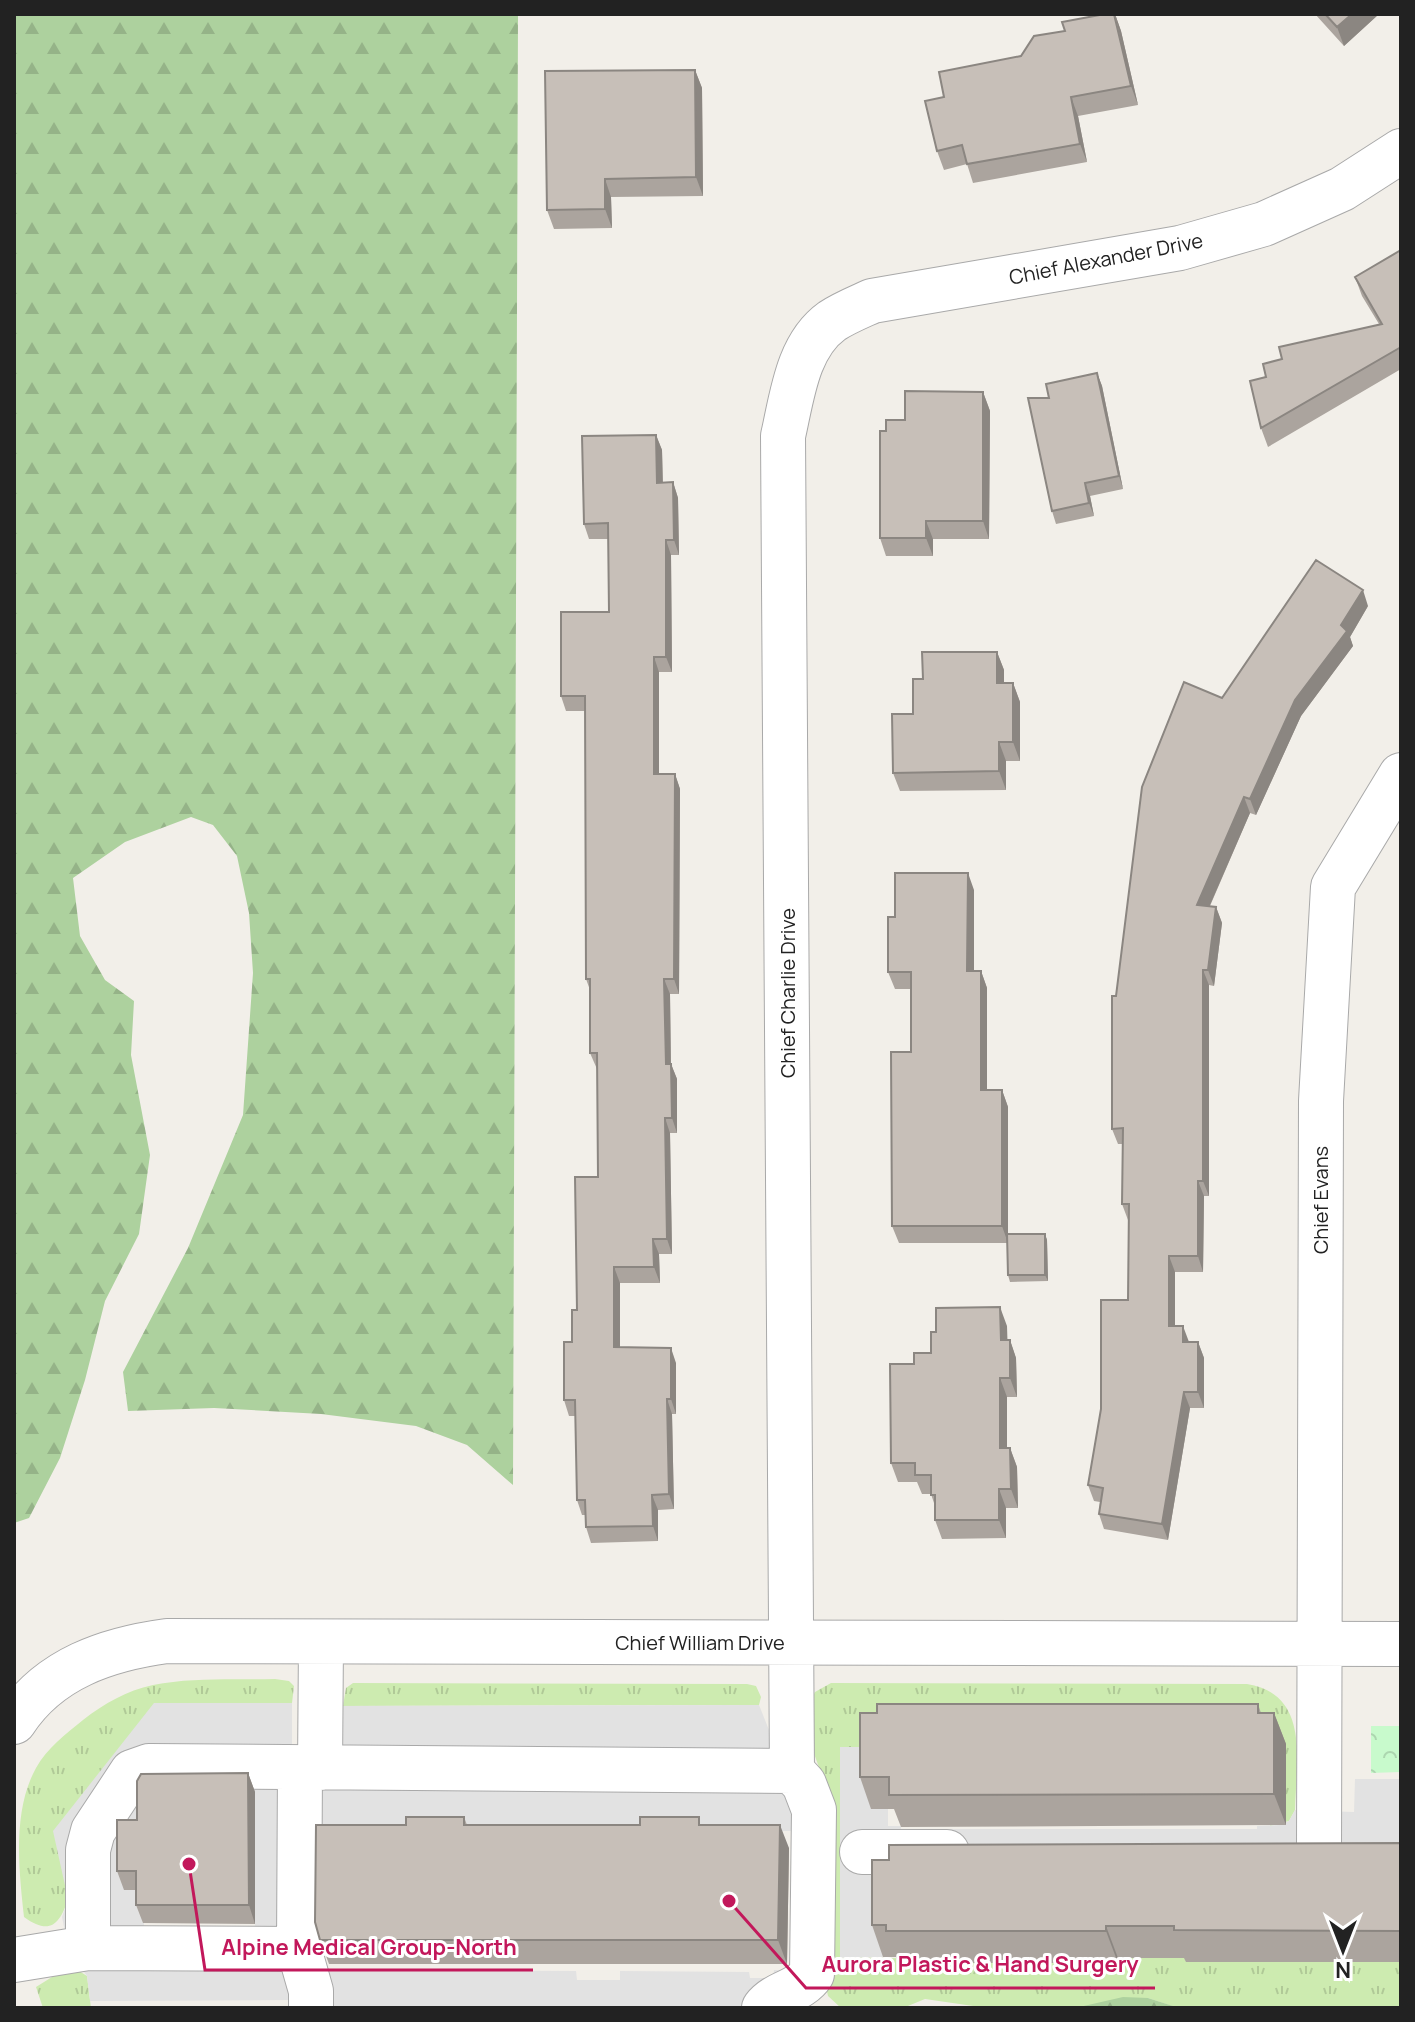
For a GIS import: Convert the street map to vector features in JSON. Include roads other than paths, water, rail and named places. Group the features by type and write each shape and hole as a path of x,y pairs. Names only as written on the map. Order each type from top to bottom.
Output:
{"street":[{"name":"Chief Alexander Drive","path":"808,347 831,322 872,301 1180,248 1264,224 1342,189 1401,151"},
{"name":"Chief Charlie Drive","path":"792,1771 783,436 794,387 808,347"},
{"name":"Chief Evans","path":"1322,1851 1318,1713 1321,1101 1333,887 1401,775"},
{"name":"Chief William Drive","path":"17,1717 39,1692 96,1656 125,1647 167,1641 1401,1644"},
{"path":"311,2008 311,1991 299,1949 321,1642"},
{"path":"88,1948 88,1850 93,1831 132,1772 149,1766 792,1771 804,1784 814,1810 812,1974 805,1984 773,1997 764,2008"},
{"path":"862,1852 988,1852"},
{"path":"14,1960 88,1948 299,1949"}],"place":[{"name":"Alpine Medical Group-North","path":"189,1864"},
{"name":"Aurora Plastic & Hand Surgery","path":"729,1901"}]}
